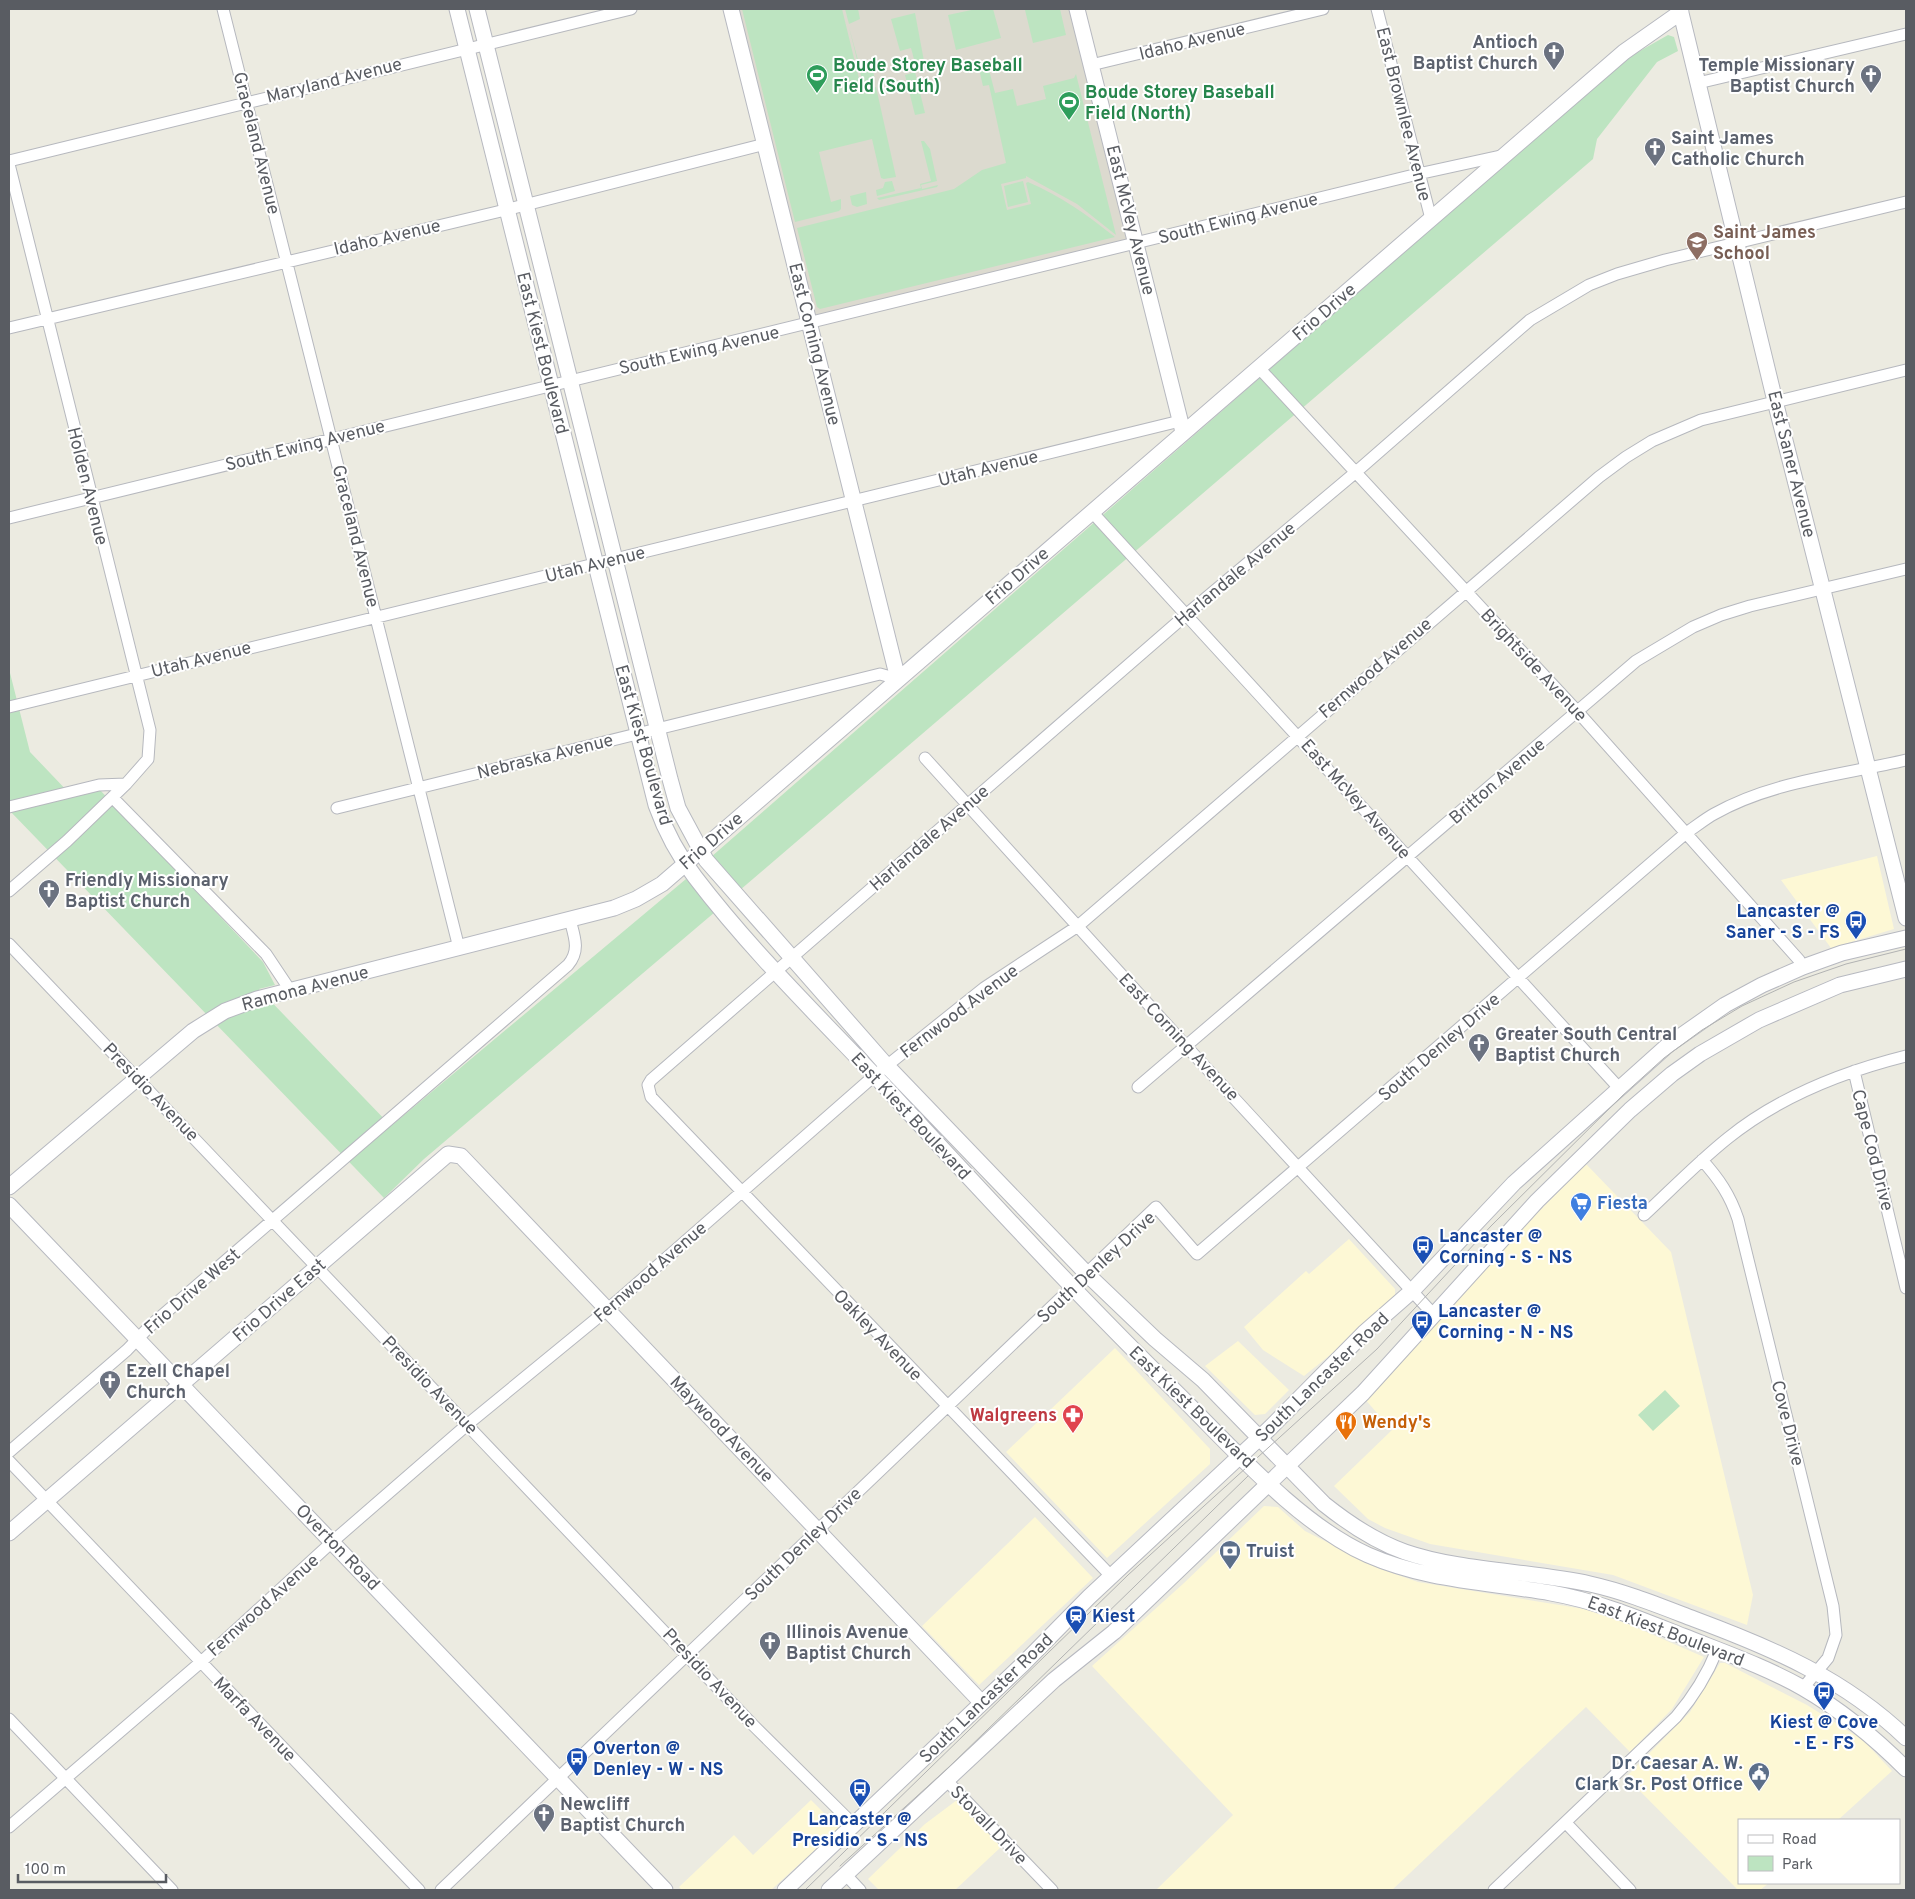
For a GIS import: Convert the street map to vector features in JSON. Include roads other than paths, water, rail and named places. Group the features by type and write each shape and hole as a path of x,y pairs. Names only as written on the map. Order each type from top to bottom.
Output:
{"main road":[{"name":"East Kiest Boulevard","path":"457,9 659,813 686,864 706,891 775,970 1073,1287 1241,1455 1327,1532 1362,1552 1406,1570 1433,1577 1552,1593 1633,1615 1761,1667 1804,1688 1849,1718 1906,1768"},
{"name":"East Kiest Boulevard","path":"477,9 678,808 700,851 716,873 888,1066 1086,1273 1155,1339 1192,1369 1340,1517 1382,1543 1428,1559 1591,1584 1640,1598 1725,1630 1787,1655 1818,1672 1894,1726 1906,1738"},
{"name":"East Corning Avenue","path":"731,9 855,500 898,679"},
{"name":"East McVey Avenue","path":"1077,9 1182,427"},
{"name":"East Saner Avenue","path":"1680,10 1906,918"},
{"name":"Frio Drive","path":"570,920 614,908 636,899 662,884 1092,512 1182,427 1259,368 1624,52 1680,10"},
{"name":"Ramona Avenue","path":"9,1187 208,1020 258,999 290,990 570,920"},
{"name":"South Lancaster Road","path":"785,1890 1111,1576 1260,1438 1364,1333 1412,1291 1514,1183 1668,1044 1696,1023 1762,984 1842,953 1906,938"},
{"name":"South Lancaster Road","path":"829,1890 1054,1680 1114,1632 1363,1393 1537,1201 1630,1110 1672,1074 1730,1035 1790,1006 1840,985 1906,969"},
{"name":"Frio Drive East","path":"9,1533 448,1154 461,1156"},
{"name":"Maywood Avenue","path":"461,1156 982,1702"},
{"name":"Overton Road","path":"9,1205 665,1890"},
{"path":"1717,1650 1725,1630"}],"street":[{"name":"Graceland Avenue","path":"223,9 459,948"},
{"name":"Maryland Avenue","path":"9,162 246,102 631,9"},
{"name":"Idaho Avenue","path":"1091,65 1323,9"},
{"name":"East Brownlee Avenue","path":"1377,9 1431,219"},
{"path":"1698,83 1906,34"},
{"name":"Idaho Avenue","path":"9,328 287,260 507,209 765,144"},
{"name":"South Ewing Avenue","path":"9,518 1418,174 1506,155"},
{"name":"Holden Avenue","path":"9,162 150,730 148,758 126,784 9,892"},
{"name":"Harlandale Avenue","path":"648,1092 651,1080 775,970 1187,614 1356,472 1530,320 1589,285 1617,274 1737,242 1906,202"},
{"name":"Brightside Avenue","path":"1259,368 1577,711 1800,960 1803,967"},
{"name":"Fernwood Avenue","path":"9,1826 201,1662 332,1542 468,1424 608,1310 874,1076 984,988 1078,926 1465,591 1626,457 1661,437 1700,420 1906,370"},
{"name":"Utah Avenue","path":"9,707 855,500 1182,427"},
{"name":"East McVey Avenue","path":"1092,512 1619,1088"},
{"name":"Britton Avenue","path":"1138,1087 1636,662 1693,627 1750,606 1906,569"},
{"name":"Nebraska Avenue","path":"337,808 880,674 898,679"},
{"name":"East Corning Avenue","path":"925,758 1187,1047 1434,1315"},
{"name":"South Denley Drive","path":"441,1890 1156,1207 1197,1254 1686,833 1714,814 1744,800 1784,788 1906,760"},
{"path":"9,808 99,786 126,784"},
{"path":"113,798 266,954 290,990"},
{"name":"Frio Drive West","path":"9,1452 150,1326 568,965 574,958 576,951 570,920"},
{"name":"Presidio Avenue","path":"9,944 138,1077 752,1724 854,1825"},
{"path":"1644,1215 1729,1137 1777,1105 1805,1090 1854,1071 1906,1056"},
{"name":"Cape Cod Drive","path":"1854,1071 1906,1288"},
{"name":"Oakley Avenue","path":"648,1092 741,1192 1111,1576"},
{"name":"Cove Drive","path":"1702,1160 1721,1181 1730,1197 1738,1219 1833,1606 1836,1635 1828,1658 1804,1688"},
{"name":"Marfa Avenue","path":"9,1461 419,1890"},
{"path":"1494,1890 1676,1717 1699,1687 1717,1650"},
{"path":"9,1719 172,1890"},
{"name":"Stovall Drive","path":"947,1781 1052,1890"},
{"path":"1566,1823 1630,1890"},
{"path":"845,1874 860,1890"}],"tram line":[{"path":"805,1890 1128,1575 1377,1349 1491,1226 1622,1096 1664,1058 1702,1030 1742,1006 1794,982 1846,964 1906,949"},
{"path":"840,1866 948,1768 1248,1476"}],"place":[{"name":"Antioch Baptist Church","path":"1554,71"},
{"name":"Boude Storey Baseball Field (South)","path":"817,94"},
{"name":"Temple Missionary Baptist Church","path":"1871,94"},
{"name":"Boude Storey Baseball Field (North)","path":"1069,121"},
{"name":"Saint James Catholic Church","path":"1655,167"},
{"name":"Saint James School","path":"1697,261"},
{"name":"Friendly Missionary Baptist Church","path":"49,909"},
{"name":"Lancaster @ Saner - S - FS","path":"1856,940"},
{"name":"Greater South Central Baptist Church","path":"1479,1063"},
{"name":"Fiesta","path":"1581,1222"},
{"name":"Lancaster @ Corning - S - NS","path":"1423,1265"},
{"name":"Lancaster @ Corning - N - NS","path":"1422,1340"},
{"name":"Ezell Chapel Church","path":"110,1400"},
{"name":"Walgreens","path":"1073,1434"},
{"name":"Wendy's","path":"1346,1441"},
{"name":"Truist","path":"1230,1570"},
{"name":"Kiest","path":"1076,1635"},
{"name":"Illinois Avenue Baptist Church","path":"770,1661"},
{"name":"Kiest @ Cove - E - FS","path":"1824,1711"},
{"name":"Overton @ Denley - W - NS","path":"577,1777"},
{"name":"Dr. Caesar A. W. Clark Sr. Post Office","path":"1759,1792"},
{"name":"Lancaster @ Presidio - S - NS","path":"860,1808"},
{"name":"Newcliff Baptist Church","path":"544,1833"}]}
